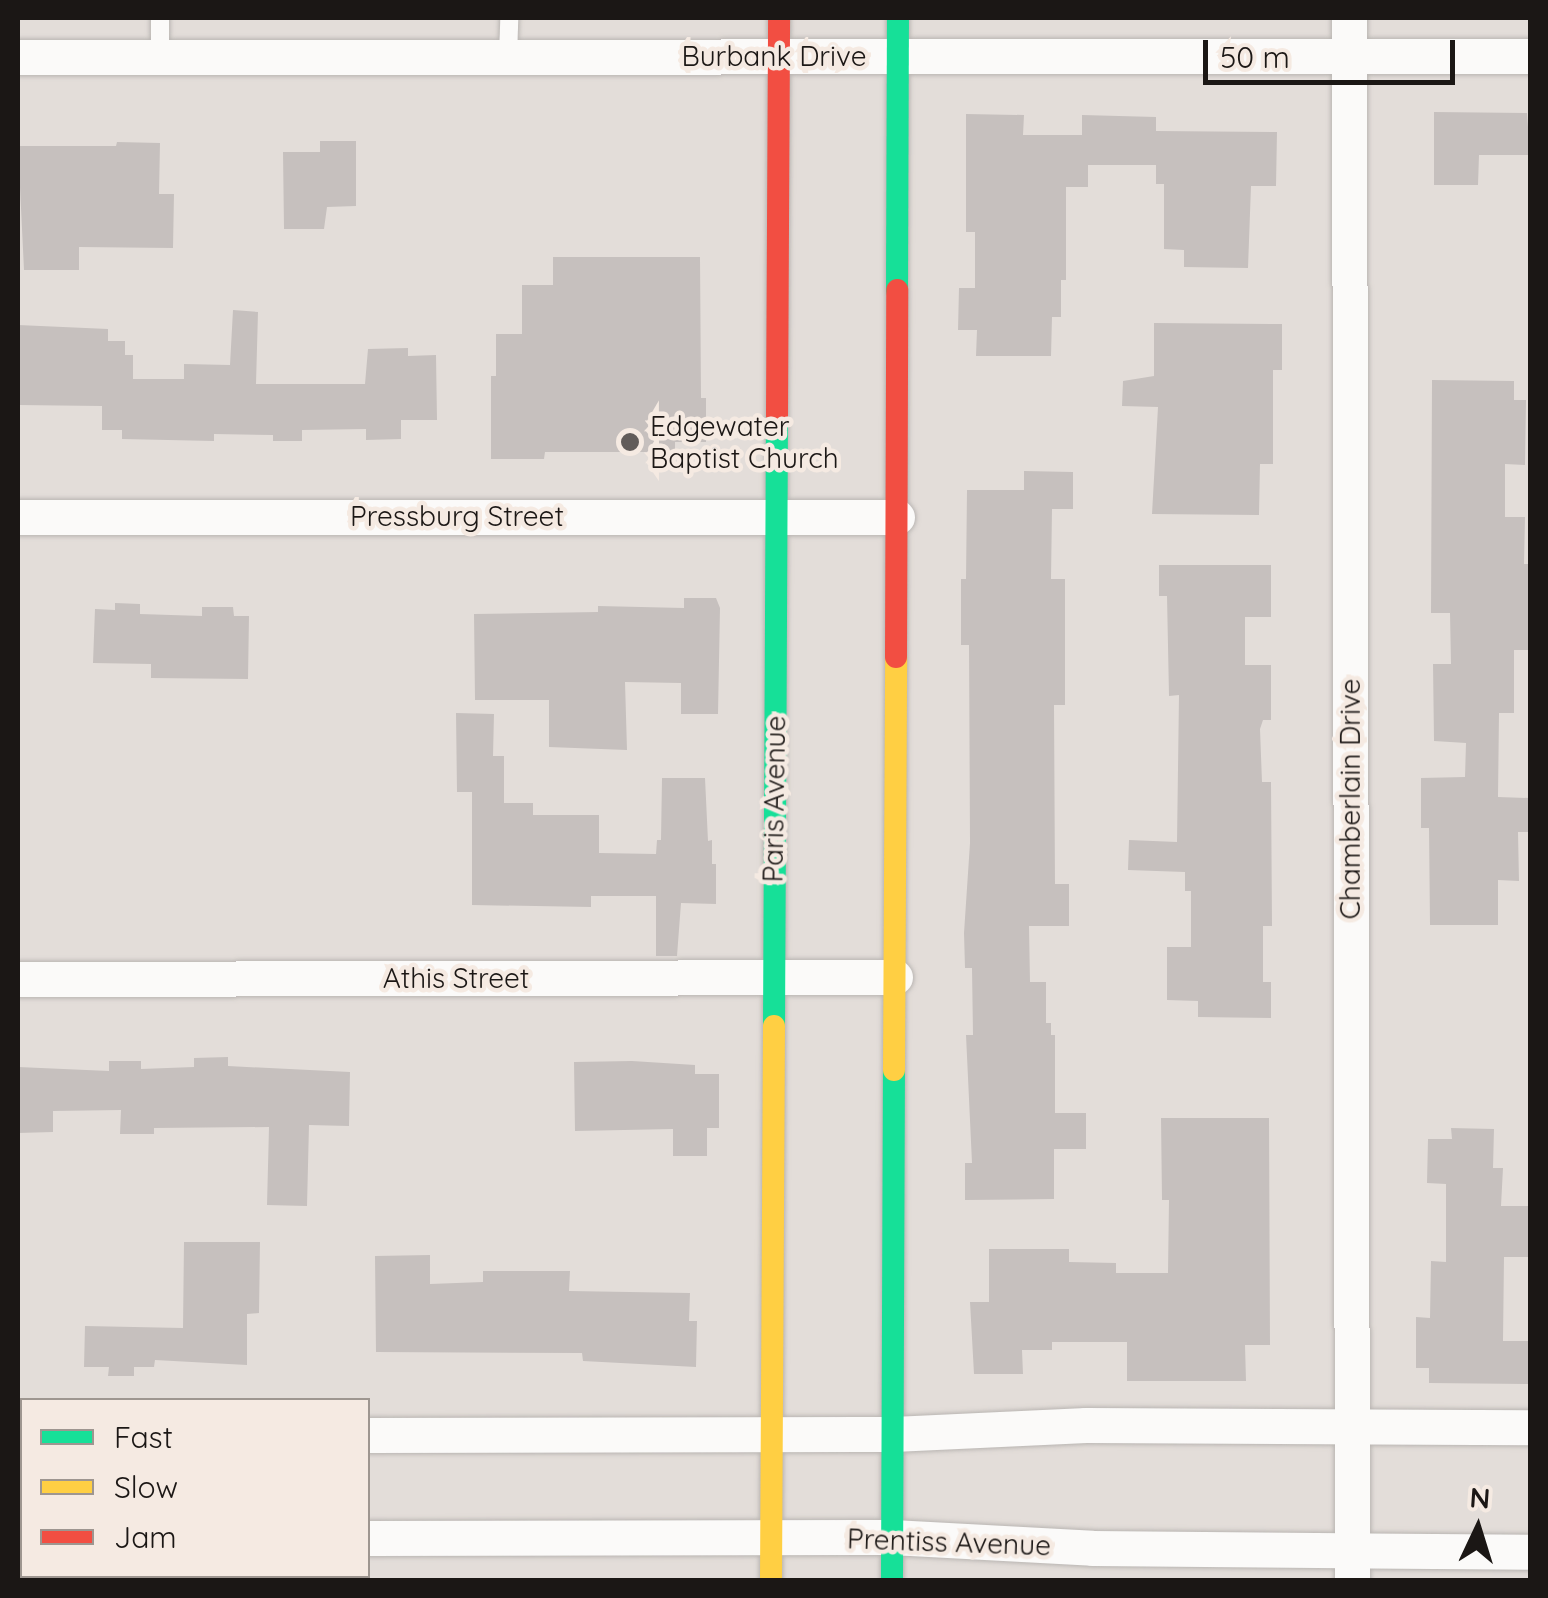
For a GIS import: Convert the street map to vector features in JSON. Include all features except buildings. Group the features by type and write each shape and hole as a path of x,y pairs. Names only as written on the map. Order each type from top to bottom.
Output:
{"street":[{"name":"Paris Avenue","path":"771,1580 779,18"},
{"path":"892,1580 898,18"},
{"name":"Chamberlain Drive","path":"1349,18 1352,1567"},
{"name":"Burbank Drive","path":"18,58 1530,56"},
{"name":"Pressburg Street","path":"18,517 897,516"},
{"name":"Athis Street","path":"18,978 895,977"},
{"path":"370,1435 892,1434 1086,1426 1530,1426"},
{"name":"Prentiss Avenue","path":"370,1538 892,1538 1352,1567 1530,1552"}],"lane":[{"path":"160,18 160,57"},
{"path":"508,56 509,18"}],"traffic: fast":[{"path":"897,290 898,18"},
{"path":"774,1026 777,416"},
{"path":"892,1580 894,1070"}],"traffic: slow":[{"path":"894,1070 896,657"},
{"path":"771,1580 774,1026"}],"traffic: jam":[{"path":"777,416 779,18"},
{"path":"896,657 897,290"}],"place":[{"name":"Edgewater Baptist Church","path":"630,442"}]}
